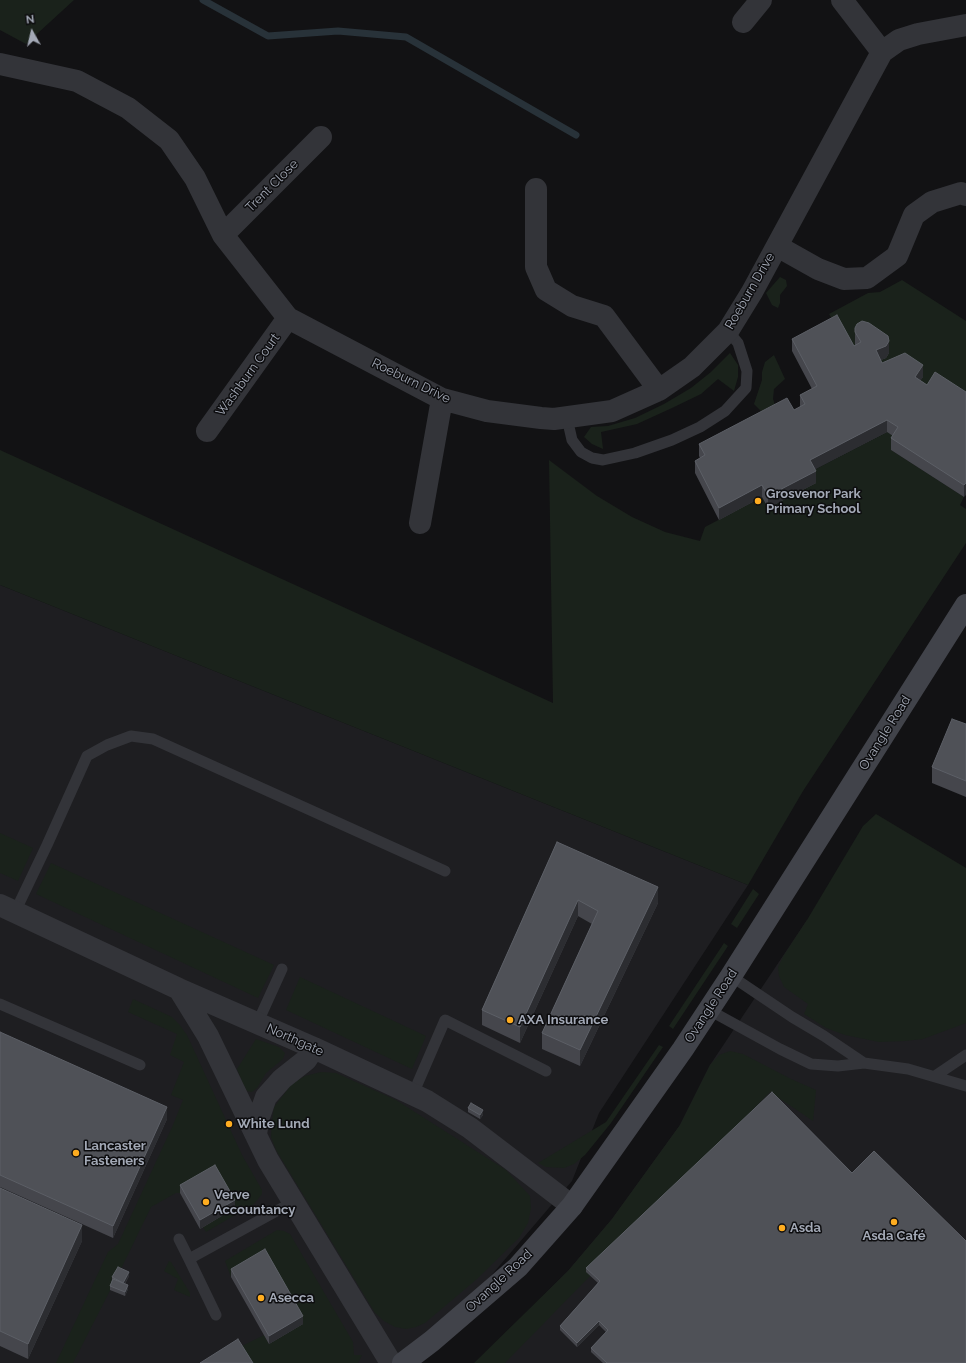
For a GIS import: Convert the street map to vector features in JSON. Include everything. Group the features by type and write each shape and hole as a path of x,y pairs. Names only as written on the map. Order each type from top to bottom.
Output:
{"main road":[{"name":"Ovangle Road","path":"403,1363 432,1341 518,1267 572,1206 683,1049 731,976 966,605"}],"street":[{"path":"743,22 761,0"},
{"path":"842,0 882,52"},
{"name":"Roeburn Drive","path":"0,64 77,81 128,108 170,140 195,178 223,235 288,318 442,399 487,411 541,418 568,418 612,411 659,390 692,367 728,331 752,292 882,52 899,40 918,34 966,25"},
{"name":"Trent Close","path":"223,235 321,137"},
{"path":"536,189 536,267 546,290 572,306 604,316 659,390"},
{"path":"777,246 818,269 844,279 867,278 897,256 914,215 932,202 961,193 966,195"},
{"name":"Washburn Court","path":"207,431 288,318"},
{"path":"420,523 442,399"},
{"name":"Northgate","path":"7,908 179,989 314,1048 412,1094 454,1117 470,1128 572,1206"},
{"path":"179,989 208,1036 268,1160 391,1363"},
{"path":"256,1135 258,1120 266,1097 282,1079 306,1060 314,1048"}],"lane":[{"path":"568,418 572,440 581,452 592,458 603,460 635,453 672,440 700,427 725,411 746,388 748,371 738,343 728,331"},
{"path":"7,908 47,845 87,756 107,745 131,736 154,739 445,871"},
{"path":"257,1024 282,969"},
{"path":"731,976 792,1017 824,1036 864,1064"},
{"path":"0,1004 140,1065"},
{"path":"708,1010 811,1064 838,1066 864,1064 908,1069 966,1086"},
{"path":"412,1094 445,1020 546,1071"},
{"path":"935,1076 966,1055"},
{"path":"189,1259 293,1202"},
{"path":"179,1239 216,1315"}],"shaded area":[{"path":"0,0 74,0 26,44 0,30"},
{"path":"780,277 786,280 787,286 780,295 780,303 778,308 772,305 766,293"},
{"path":"902,280 966,321 966,405 927,397 882,375 861,354 854,358 829,314 868,293 880,292"},
{"path":"730,353 738,365 738,377 734,391 718,379 701,394 637,424 601,432 603,449 592,444 584,437 591,427 608,426 635,418 664,404 691,388 711,372"},
{"path":"774,355 785,379 774,389 773,399 775,405 761,411 754,404 762,380 762,372 765,362"},
{"path":"887,432 898,439 891,450 964,497 960,505 966,509 966,543 803,791 748,885 0,585 0,450 553,703 549,460 597,496 632,517 665,532 700,541 705,527 762,497 768,508 810,472"},
{"path":"0,585 748,885 599,1113 572,1181 471,1299 391,1363 0,1363"},
{"path":"876,814 966,868 966,1023 923,1039 879,1042 845,1035 826,1028 804,1014 808,1004 784,987 779,976 778,967 784,955 807,920 863,826"},
{"path":"0,833 33,848 18,881 0,873"},
{"path":"51,863 274,965 258,998 36,894"},
{"path":"753,889 759,894 737,928 731,924"},
{"path":"807,920 966,986 966,1363 475,1363 568,1271 612,1219 680,1125 710,1065"},
{"path":"724,943 728,946 673,1029 669,1026"},
{"path":"300,977 426,1036 412,1069 286,1010"},
{"path":"133,999 172,1017 187,1035 242,1155 262,1190 262,1194 254,1204 206,1232 203,1227 235,1208 180,1193 176,1193 151,1207 73,1363 56,1363 108,1252 118,1244 183,1100 171,1095 184,1062 170,1055 177,1034 128,1012"},
{"path":"256,1039 279,1047 285,1053 283,1059 266,1073 257,1088 252,1092 247,1091 237,1069"},
{"path":"659,1045 663,1047 611,1123 585,1155 574,1164 564,1168 546,1167 538,1163 606,1122"},
{"path":"730,1051 743,1054 816,1090 813,1121 770,1092 505,1363 474,1363 568,1271 612,1219 680,1125 710,1065 719,1055"},
{"path":"321,1072 336,1073 396,1100 506,1170 530,1196 531,1208 528,1223 519,1238 477,1279 425,1323 416,1327 406,1329 395,1327 384,1321 375,1313 276,1150 271,1137 274,1107 292,1084 305,1076"},
{"path":"277,1230 290,1234 353,1342 354,1355 362,1355 358,1363 248,1363 238,1348 264,1335 269,1344 303,1324 265,1258 231,1277 225,1261"},
{"path":"169,1261 190,1293 190,1297 174,1290 178,1279 164,1271"}],"building":[{"path":"837,315 854,346 861,342 855,332 855,328 857,324 862,321 869,323 888,336 889,341 886,346 876,350 882,363 905,353 923,365 915,377 927,385 935,372 966,392 966,483 964,485 891,438 898,427 887,420 810,460 816,471 768,496 762,485 719,508 695,461 705,455 699,444 787,398 794,410 805,404 800,395 817,386 792,339"},
{"path":"952,719 966,724 966,781 932,767"},
{"path":"557,842 658,887 580,1050 542,1033 598,911 578,900 520,1027 482,1010"},
{"name":"Lancaster Fasteners","path":"0,1032 167,1107 113,1226 0,1175"},
{"name":"Asda","path":"772,1092 852,1173 874,1151 966,1241 966,1363 607,1363 591,1348 608,1330 599,1321 577,1343 560,1326 600,1281 586,1268"},
{"path":"471,1103 483,1110 480,1115 468,1108"},
{"path":"215,1165 235,1200 200,1220 180,1185"},
{"path":"0,1188 82,1225 28,1344 0,1331"},
{"path":"265,1249 303,1316 269,1336 231,1269"},
{"path":"118,1267 129,1272 123,1283 112,1277"},
{"path":"113,1279 128,1285 125,1292 110,1286"},
{"path":"238,1339 253,1363 200,1363"}],"waterway":[{"path":"203,0 268,36 338,31 406,37 576,135"}],"place":[{"name":"Grosvenor Park Primary School","path":"758,501"},
{"name":"AXA Insurance","path":"510,1020"},
{"name":"White Lund","path":"229,1124"},
{"name":"Lancaster Fasteners","path":"76,1153"},
{"name":"Verve Accountancy","path":"206,1202"},
{"name":"Asda Café","path":"894,1222"},
{"name":"Asda","path":"782,1228"},
{"name":"Asecca","path":"261,1298"}]}
